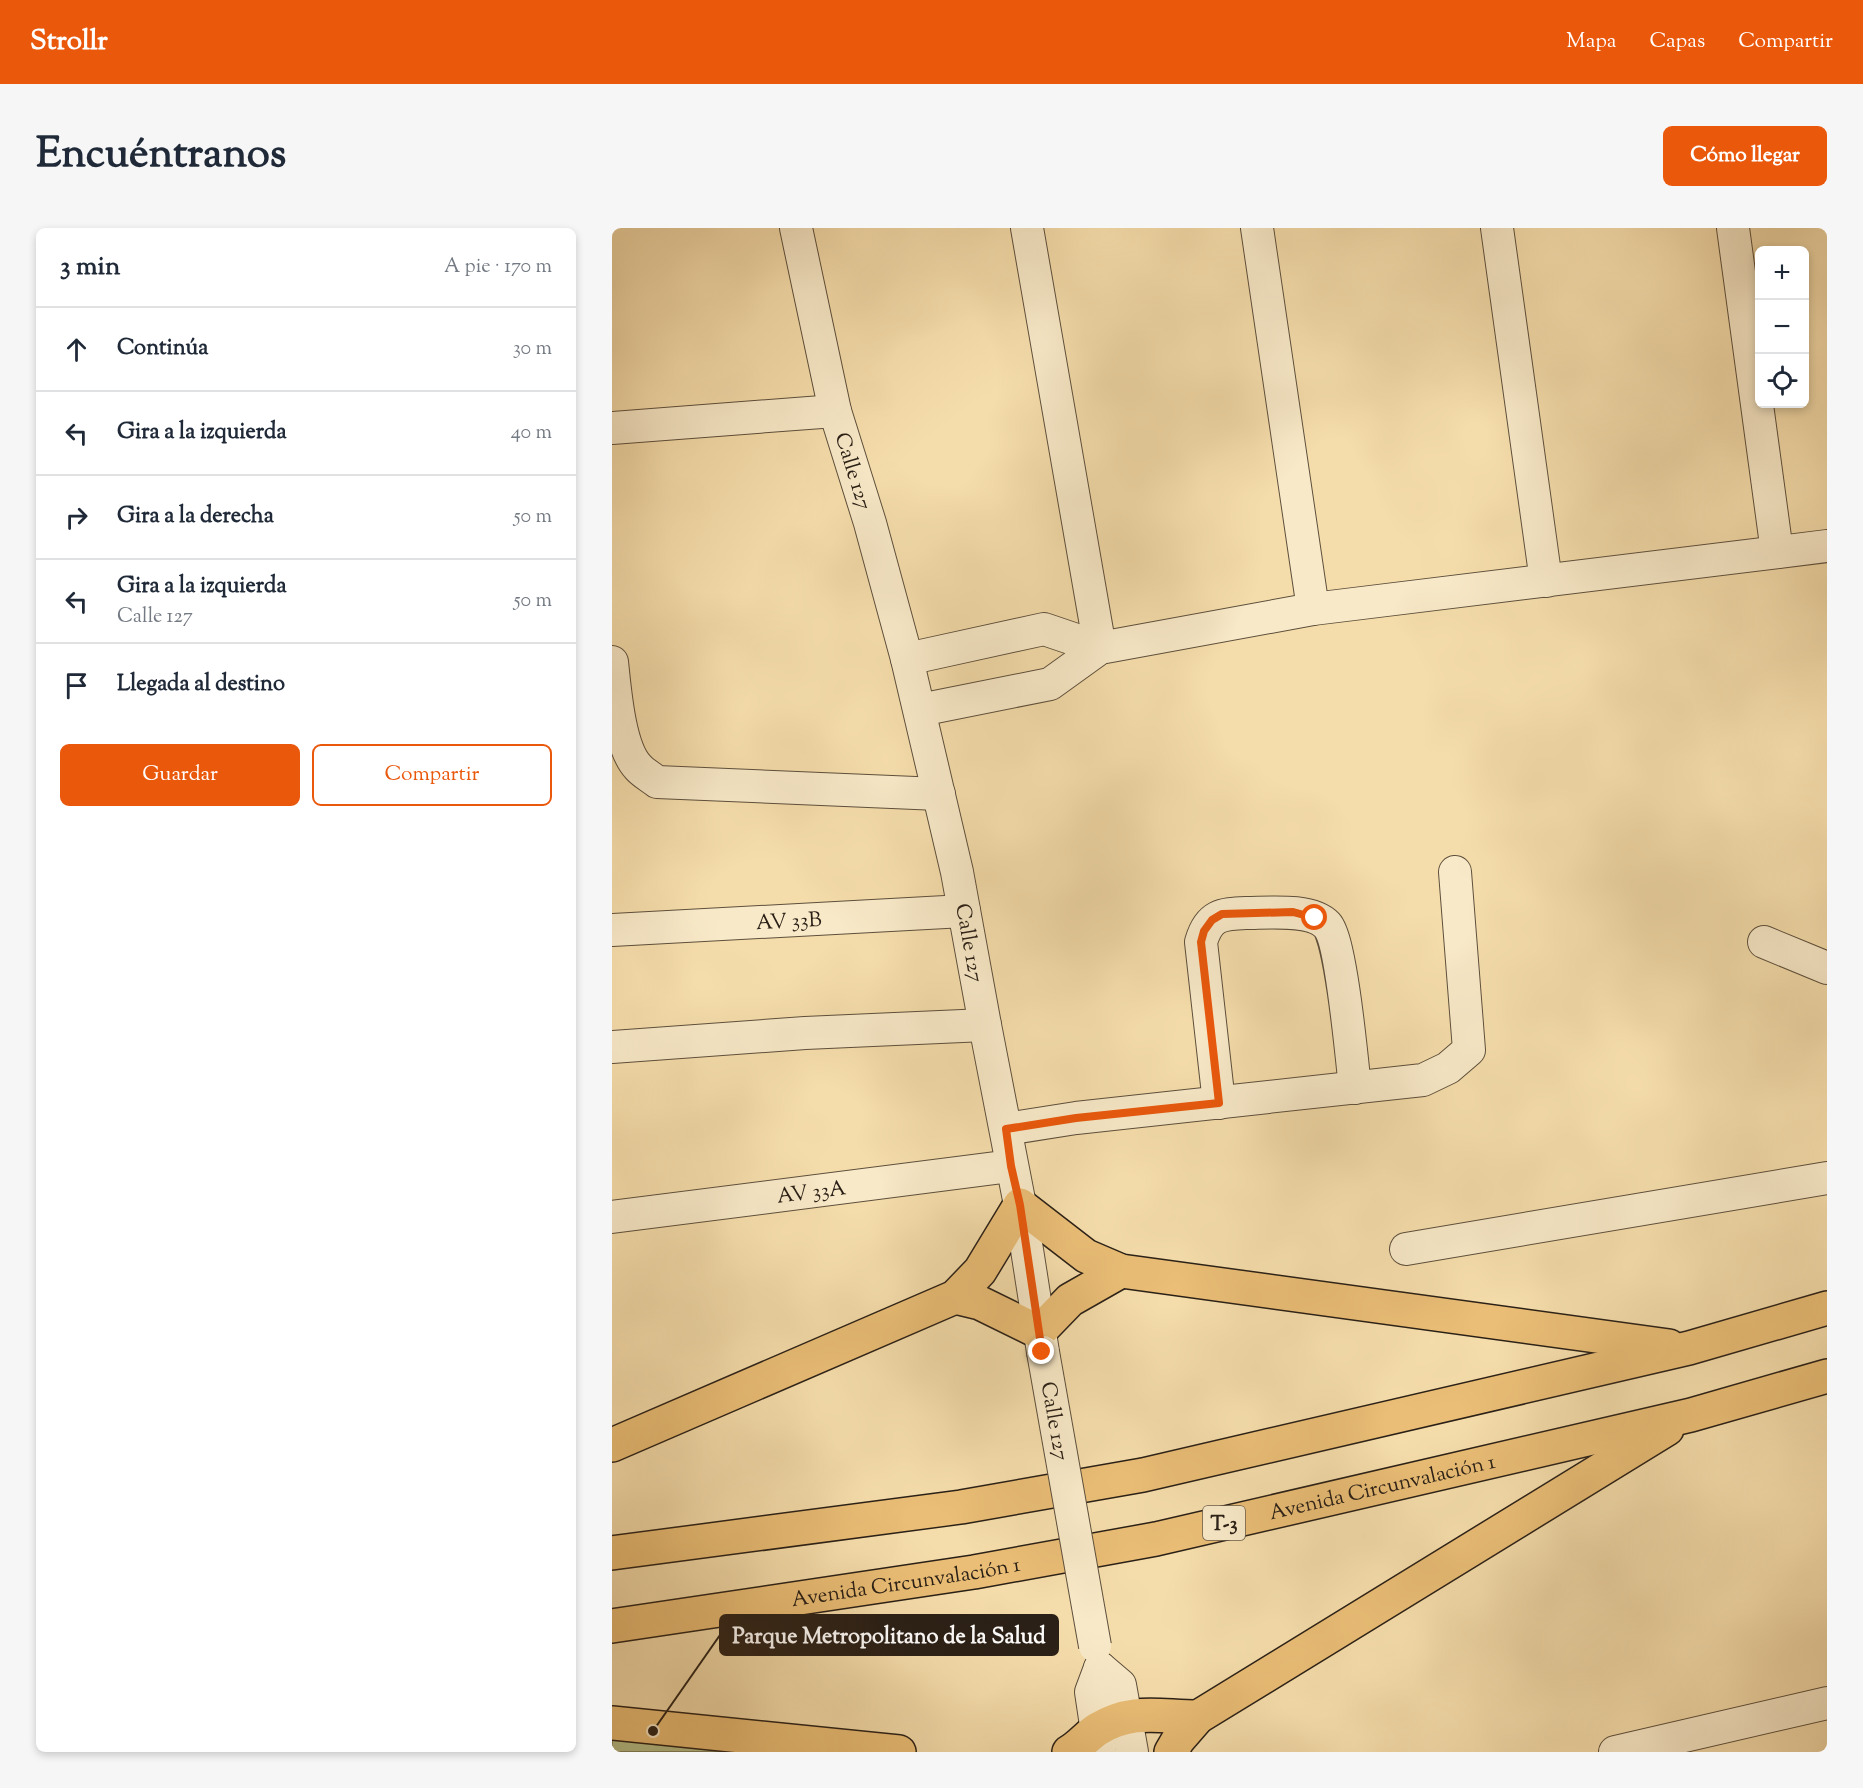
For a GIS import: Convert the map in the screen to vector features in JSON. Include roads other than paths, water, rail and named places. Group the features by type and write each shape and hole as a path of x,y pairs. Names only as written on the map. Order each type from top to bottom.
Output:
{"main road":[{"path":"612,1445 955,1297 980,1271 1020,1205 1086,1256 1121,1271 1689,1348"},
{"path":"955,1297 980,1303 1041,1342 1070,1300 1121,1271"},
{"path":"612,1553 961,1507 1143,1475 1689,1348 1827,1308"},
{"name":"Avenida Circunvalación 1","path":"612,1626 974,1572 1156,1539 1691,1415 1827,1376"},
{"path":"1171,1752 1198,1717 1691,1415"},
{"path":"1069,1752 1140,1714 1198,1717"},
{"path":"612,1723 899,1752"}],"street":[{"name":"Calle 127","path":"796,228 835,411 870,523 908,659 964,911 1020,1205 1041,1342 1098,1657 1120,1685 1108,1732"},
{"path":"1027,228 1100,648"},
{"path":"1257,228 1313,609"},
{"path":"1497,228 1546,581"},
{"path":"1733,228 1777,552"},
{"path":"612,428 835,411"},
{"path":"920,710 1050,684 1100,648 1313,609 1827,546"},
{"path":"908,659 1044,628 1100,648"},
{"path":"612,662 615,713 637,766 657,782 939,794"},
{"path":"1006,1129 1076,1118 1423,1080 1448,1068 1469,1050 1455,872"},
{"name":"AV 33B","path":"612,930 964,911"},
{"path":"1219,1103 1201,942 1204,931 1212,920 1222,914 1293,912 1315,918 1327,925 1337,947 1355,1088"},
{"path":"1764,942 1827,968"},
{"path":"612,1047 984,1025"},
{"name":"AV 33A","path":"612,1217 1011,1166"},
{"path":"1406,1249 1827,1178"},
{"path":"1615,1752 1649,1748 1827,1703"},
{"path":"1108,1732 1132,1752"}],"place":[{"name":"Parque Metropolitano de la Salud","path":"653,1731"}]}
